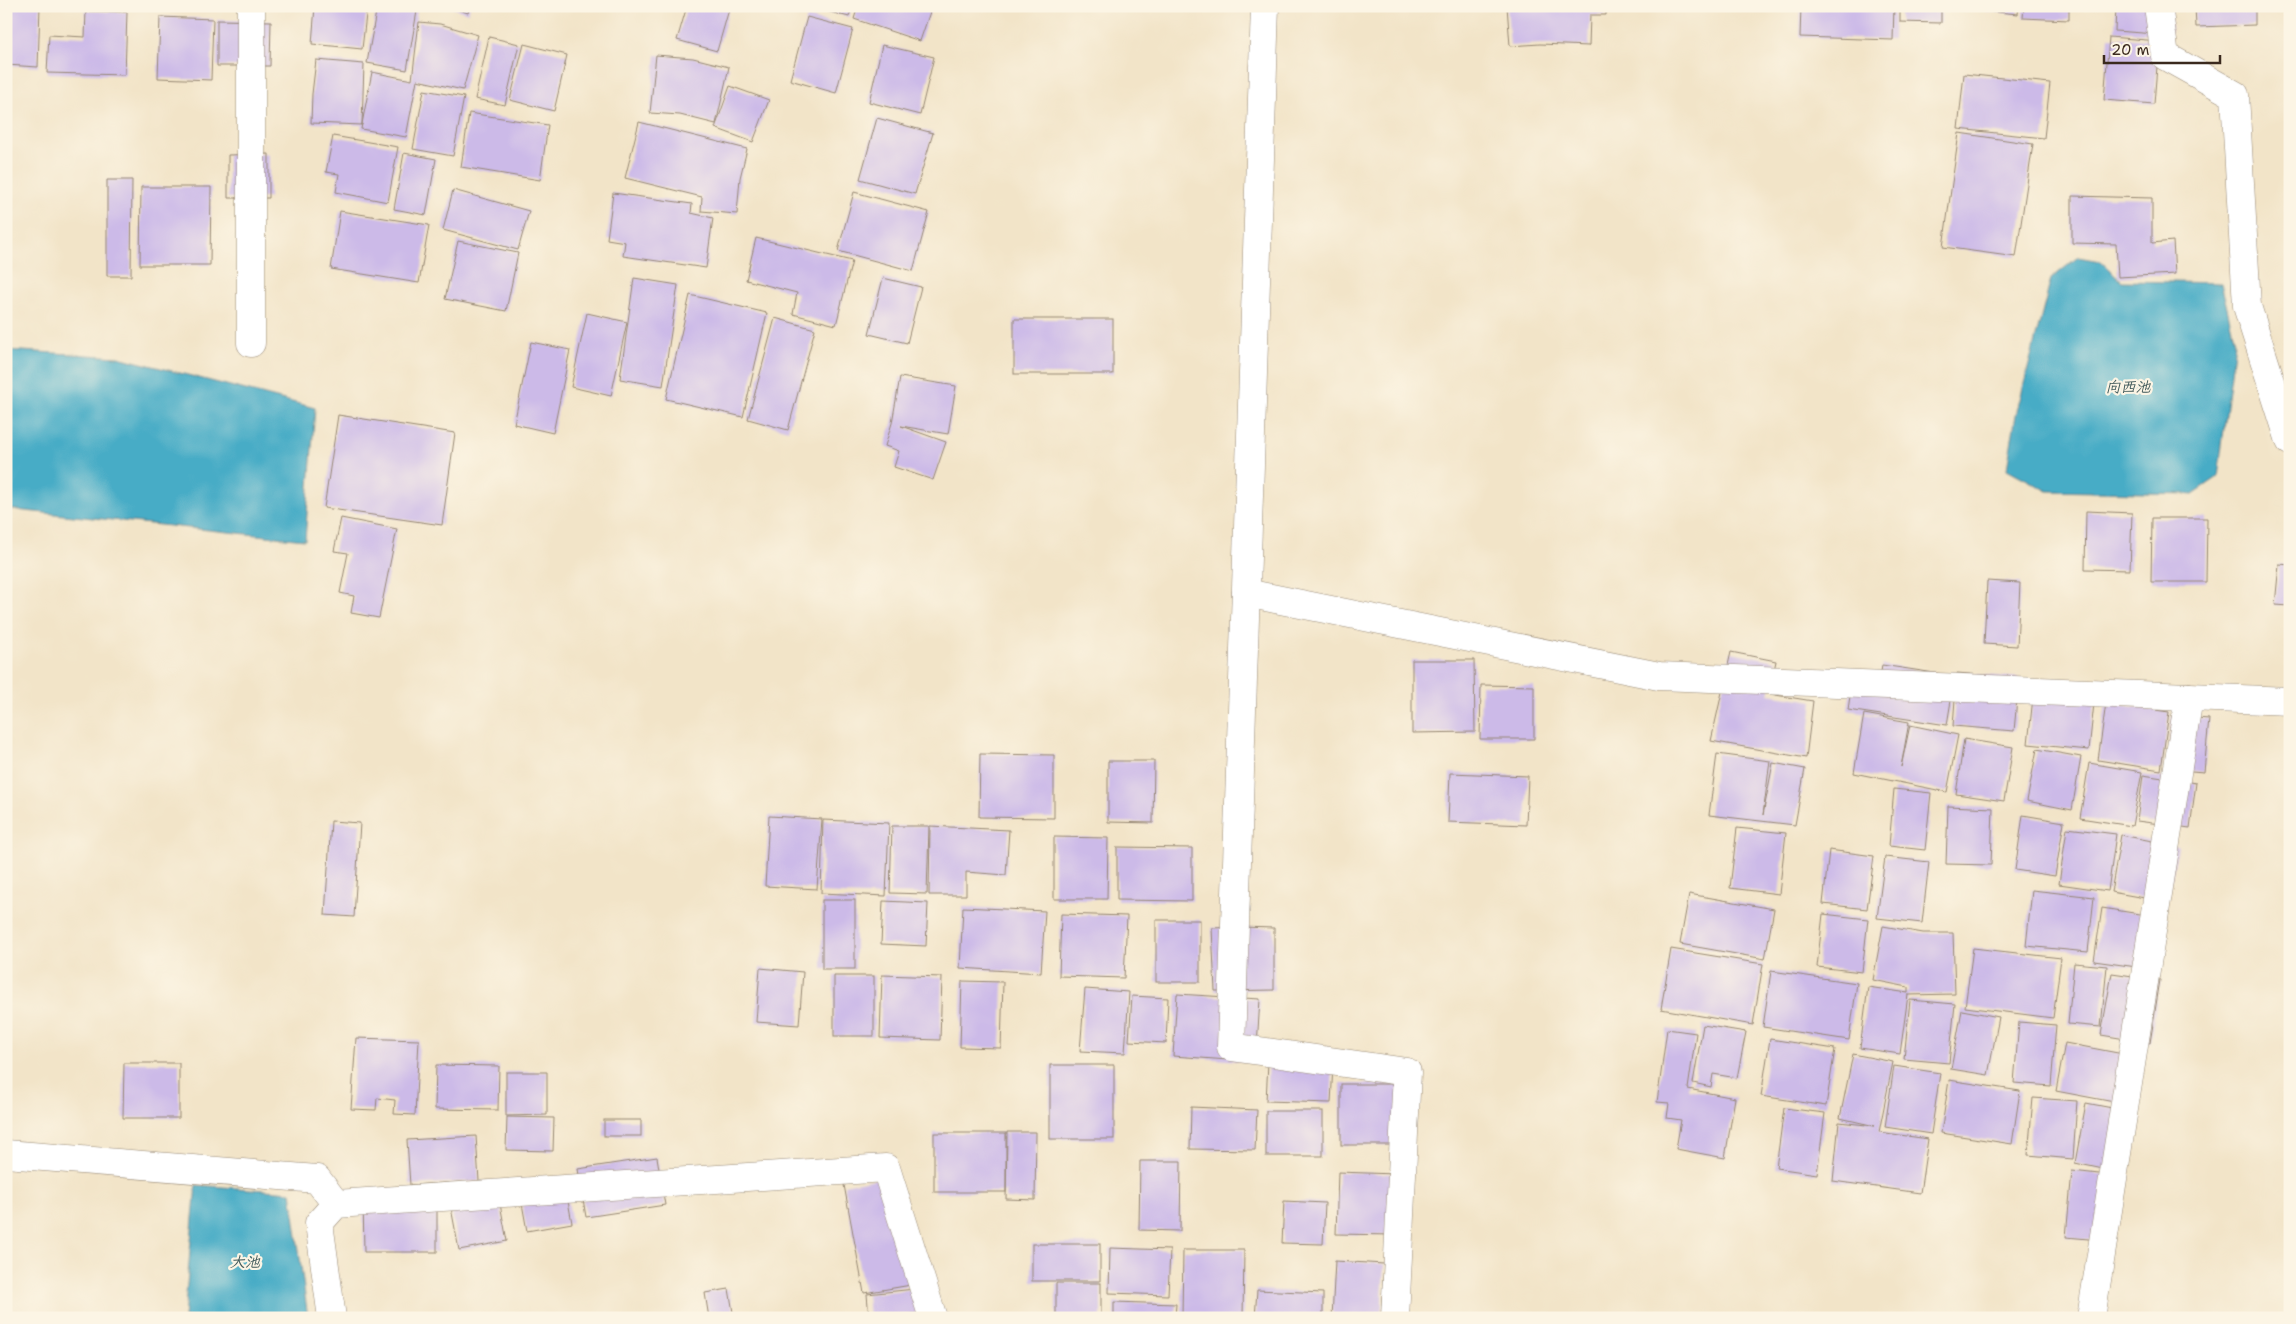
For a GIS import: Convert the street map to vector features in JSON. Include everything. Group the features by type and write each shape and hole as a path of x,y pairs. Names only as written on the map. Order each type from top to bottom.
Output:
{"street":[{"path":"251,6 251,343"},
{"path":"1265,6 1231,1047 1406,1072 1395,1318"},
{"path":"2158,6 2165,56 2235,95 2247,306 2290,441"},
{"path":"1246,593 1660,676 2290,701"},
{"path":"2091,1318 2188,697"},
{"path":"6,1154 317,1179 336,1204"},
{"path":"332,1318 319,1223 336,1204 886,1168 933,1318"}],"water":[{"name":"向西池","path":"2078,257 2100,261 2122,281 2221,283 2235,342 2218,477 2193,494 2048,491 2007,469 2016,415 2051,279"},
{"path":"6,350 118,357 315,408 305,540 6,509"},
{"name":"大池","path":"196,1185 291,1192 308,1318 184,1318"}],"building":[{"path":"6,6 40,6 38,67 6,65"},
{"path":"315,6 367,6 362,49 312,44"},
{"path":"377,6 417,11 407,70 367,63"},
{"path":"447,6 470,6 468,13"},
{"path":"687,6 730,6 717,51 677,40"},
{"path":"807,6 852,6 849,17"},
{"path":"858,6 932,6 920,41 854,19"},
{"path":"1507,6 1606,6 1606,15 1590,15 1589,46 1540,44 1510,46"},
{"path":"1801,6 1894,6 1893,40 1800,37"},
{"path":"1900,6 1941,6 1941,23 1900,22"},
{"path":"1986,6 2019,6 2018,14 1985,11"},
{"path":"2024,6 2069,6 2069,20 2023,18"},
{"path":"2116,6 2172,6 2170,35 2115,31"},
{"path":"2195,6 2255,6 2255,25 2196,27"},
{"path":"86,11 127,12 125,75 47,73 49,35 85,37"},
{"path":"160,17 213,19 211,80 158,78"},
{"path":"807,17 853,29 836,93 790,80"},
{"path":"217,20 271,21 270,66 217,66"},
{"path":"419,22 440,24 478,35 463,90 417,80 406,137 361,129 372,72 412,80"},
{"path":"489,37 519,44 505,105 475,99"},
{"path":"2109,37 2159,41 2154,104 2104,100"},
{"path":"524,44 567,55 554,111 510,100"},
{"path":"882,45 934,57 920,115 869,102"},
{"path":"656,55 693,58 729,67 716,124 680,115 650,113"},
{"path":"316,60 364,64 362,125 311,123"},
{"path":"1964,74 2050,83 2044,138 1958,129"},
{"path":"730,86 769,100 753,142 715,128"},
{"path":"424,90 464,97 453,156 413,149"},
{"path":"469,113 548,125 540,180 461,167"},
{"path":"877,118 933,133 915,194 860,179"},
{"path":"639,122 747,149 740,178 737,214 701,211 702,197 625,178"},
{"path":"1959,133 2033,144 2016,257 1943,247"},
{"path":"333,136 398,147 388,202 336,192 339,174 326,172"},
{"path":"404,153 436,159 426,215 394,209"},
{"path":"269,154 269,198 228,198 228,155"},
{"path":"107,180 132,180 131,276 107,276"},
{"path":"141,187 211,187 210,265 140,265"},
{"path":"453,190 529,211 518,250 443,230"},
{"path":"854,192 929,212 913,271 838,251"},
{"path":"613,193 692,204 691,213 713,218 706,268 623,256 625,242 607,239"},
{"path":"2072,196 2152,198 2152,243 2173,241 2175,274 2118,277 2116,244 2072,243"},
{"path":"340,211 429,225 419,283 331,269"},
{"path":"756,238 852,261 836,325 793,314 797,293 746,280"},
{"path":"458,241 518,253 506,311 445,299"},
{"path":"634,278 678,285 663,386 620,379"},
{"path":"883,278 921,287 907,343 869,334"},
{"path":"690,295 767,313 743,417 666,399"},
{"path":"587,313 627,322 611,396 571,387"},
{"path":"775,318 815,329 788,430 748,419"},
{"path":"1014,319 1113,319 1113,374 1014,374"},
{"path":"531,342 570,350 553,433 514,424"},
{"path":"900,377 956,386 948,434 901,426 946,442 933,480 894,467 899,451 885,446 892,423"},
{"path":"338,415 455,433 442,525 324,508"},
{"path":"2086,511 2132,513 2130,570 2085,569"},
{"path":"341,518 397,529 379,618 351,613 354,596 340,593 348,553 334,551"},
{"path":"2152,518 2207,518 2206,582 2151,582"},
{"path":"2279,564 2290,565 2290,606 2275,605"},
{"path":"1987,581 2020,583 2017,646 1984,644"},
{"path":"1731,652 1776,661 1769,694 1813,701 1806,758 1711,741"},
{"path":"1412,660 1474,660 1475,732 1412,733"},
{"path":"1882,665 1955,676 1947,725 1848,710 1852,682 1879,686"},
{"path":"1957,673 2019,678 2014,731 1953,726"},
{"path":"1481,685 1534,686 1534,739 1480,739"},
{"path":"2034,688 2095,694 2089,750 2028,744"},
{"path":"2106,703 2169,712 2161,770 2098,760"},
{"path":"1864,714 1909,722 1901,767 1910,725 1958,735 1947,792 1854,773"},
{"path":"2172,716 2209,719 2204,772 2167,769"},
{"path":"1964,739 2013,747 2004,801 1956,794"},
{"path":"2037,749 2081,757 2072,810 2027,801"},
{"path":"980,754 1054,755 1054,818 979,817"},
{"path":"1717,754 1770,761 1763,815 1773,763 1805,769 1795,825 1709,815"},
{"path":"1108,761 1154,761 1153,823 1108,822"},
{"path":"2089,763 2142,772 2132,826 2080,818"},
{"path":"1450,773 1528,776 1526,825 1448,822"},
{"path":"2143,775 2196,783 2190,828 2137,821"},
{"path":"1894,789 1931,793 1925,850 1889,846"},
{"path":"1948,806 1993,808 1991,865 1946,864"},
{"path":"2023,815 2064,822 2055,876 2015,870"},
{"path":"769,816 822,819 817,889 765,886"},
{"path":"823,820 889,823 886,896 821,893"},
{"path":"331,821 360,823 354,917 325,915"},
{"path":"892,826 929,826 927,894 890,893"},
{"path":"930,826 1009,830 1006,875 966,872 966,895 929,895"},
{"path":"1737,828 1786,833 1779,894 1730,888"},
{"path":"2067,828 2116,834 2108,891 2059,884"},
{"path":"2121,835 2178,846 2167,902 2111,892"},
{"path":"1054,837 1108,838 1107,899 1054,899"},
{"path":"1117,847 1192,848 1192,901 1117,900"},
{"path":"1829,850 1874,856 1867,909 1823,904"},
{"path":"1885,857 1929,862 1922,923 1877,918"},
{"path":"2032,890 2094,897 2088,952 2026,946"},
{"path":"1689,894 1774,909 1765,959 1680,944"},
{"path":"822,900 855,900 855,969 822,969"},
{"path":"883,901 928,903 926,946 881,944"},
{"path":"963,907 1045,911 1041,973 960,968"},
{"path":"2102,908 2159,917 2151,969 2094,961"},
{"path":"1061,914 1127,916 1124,978 1059,976"},
{"path":"1823,914 1868,919 1862,972 1817,967"},
{"path":"1156,920 1200,920 1200,982 1156,982"},
{"path":"1883,926 1923,933 1953,933 1955,994 1908,995 1900,1054 1860,1048 1868,987 1908,993 1908,987 1873,980"},
{"path":"1212,928 1274,928 1274,990 1215,991"},
{"path":"1973,948 2061,958 2053,1018 1965,1007"},
{"path":"1671,949 1763,964 1753,1025 1661,1009"},
{"path":"2074,963 2107,966 2101,1027 2068,1024"},
{"path":"760,968 803,972 799,1025 756,1022"},
{"path":"1771,971 1857,983 1849,1040 1763,1027"},
{"path":"2112,973 2160,980 2150,1043 2101,1035"},
{"path":"882,975 942,977 940,1040 880,1038"},
{"path":"834,976 874,976 874,1036 834,1036"},
{"path":"962,981 1003,982 1001,1048 960,1047"},
{"path":"1085,989 1129,992 1125,1053 1080,1051"},
{"path":"1177,994 1260,999 1256,1062 1173,1056"},
{"path":"1132,996 1168,998 1166,1043 1129,1041"},
{"path":"1910,1000 1955,1004 1949,1063 1904,1059"},
{"path":"1962,1010 1999,1017 1988,1075 1951,1069"},
{"path":"2019,1022 2056,1025 2051,1086 2014,1083"},
{"path":"1703,1025 1746,1032 1737,1078 1713,1074 1711,1087 1693,1083"},
{"path":"1667,1029 1696,1033 1688,1089 1735,1098 1725,1158 1676,1149 1681,1120 1667,1118 1669,1103 1657,1102"},
{"path":"356,1038 419,1040 415,1115 394,1114 395,1100 377,1098 376,1110 351,1109"},
{"path":"1770,1039 1835,1049 1826,1106 1761,1096"},
{"path":"2065,1043 2139,1057 2130,1105 2056,1091"},
{"path":"1853,1054 1893,1062 1879,1132 1928,1139 1920,1193 1833,1181 1839,1122 1875,1126 1840,1118"},
{"path":"1268,1062 1333,1065 1331,1103 1266,1101"},
{"path":"124,1063 179,1063 179,1118 123,1118"},
{"path":"436,1065 499,1066 498,1110 435,1109"},
{"path":"1050,1065 1114,1065 1114,1139 1050,1139"},
{"path":"1894,1066 1940,1073 1931,1134 1885,1127"},
{"path":"506,1072 547,1072 547,1115 506,1116"},
{"path":"1949,1080 2020,1091 2012,1144 1941,1133"},
{"path":"1341,1084 1401,1084 1401,1145 1341,1145"},
{"path":"2033,1098 2077,1101 2073,1159 2028,1155"},
{"path":"2086,1103 2128,1111 2117,1172 2075,1163"},
{"path":"1191,1107 1257,1110 1255,1150 1190,1149"},
{"path":"1784,1108 1825,1113 1817,1174 1776,1168"},
{"path":"1266,1111 1323,1111 1323,1156 1266,1156"},
{"path":"507,1117 554,1118 553,1151 506,1150"},
{"path":"604,1120 641,1120 641,1136 604,1136"},
{"path":"1007,1132 1036,1132 1035,1200 1006,1199"},
{"path":"934,1133 1006,1133 1006,1192 934,1192"},
{"path":"476,1136 479,1181 410,1185 407,1140"},
{"path":"657,1157 665,1205 586,1217 578,1169"},
{"path":"1140,1161 1181,1161 1180,1231 1139,1230"},
{"path":"2072,1171 2117,1176 2111,1241 2066,1237"},
{"path":"1338,1172 1395,1174 1393,1235 1336,1234"},
{"path":"896,1175 917,1284 864,1293 844,1185"},
{"path":"564,1179 572,1223 527,1231 519,1187"},
{"path":"497,1188 507,1241 459,1250 449,1197"},
{"path":"437,1196 437,1252 364,1252 363,1197"},
{"path":"1284,1201 1325,1203 1323,1244 1282,1243"},
{"path":"1032,1244 1100,1244 1100,1281 1032,1281"},
{"path":"1110,1248 1170,1250 1168,1295 1109,1293"},
{"path":"1183,1250 1244,1250 1243,1318 1182,1318"},
{"path":"1335,1261 1384,1264 1381,1318 1332,1318"},
{"path":"1056,1283 1101,1283 1101,1318 1056,1318"},
{"path":"924,1288 926,1313 869,1318 867,1294"},
{"path":"729,1289 734,1318 709,1318 705,1293"},
{"path":"1257,1290 1323,1293 1323,1318 1255,1318"},
{"path":"1114,1302 1176,1304 1175,1318 1114,1318"}]}
